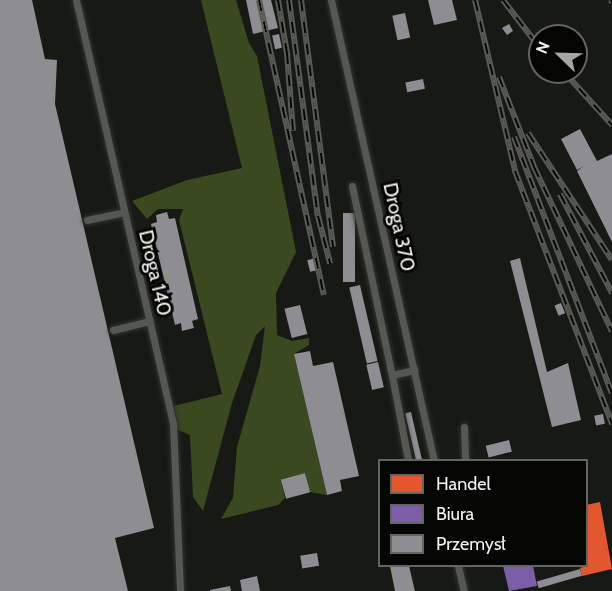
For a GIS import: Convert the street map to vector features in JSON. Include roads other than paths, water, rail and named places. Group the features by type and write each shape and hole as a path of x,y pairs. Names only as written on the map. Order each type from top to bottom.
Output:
{"lane":[{"name":"Droga 140","path":"76,0 173,423 180,591"},
{"name":"Droga 370","path":"331,0 434,459"},
{"path":"352,186 408,459"},
{"path":"87,220 124,212"},
{"path":"112,330 149,321"},
{"path":"392,375 414,370"},
{"path":"464,427 465,459"},
{"path":"458,567 464,591"}],"railway":[{"path":"259,0 324,295"},
{"path":"278,0 287,53 293,131"},
{"path":"289,0 318,216 330,263"},
{"path":"301,0 333,247"},
{"path":"475,0 515,171 612,424"},
{"path":"503,0 528,32"},
{"path":"499,77 534,167 612,331"},
{"path":"575,84 612,125"},
{"path":"528,133 612,260"},
{"path":"514,137 612,393"},
{"path":"560,194 612,293"}]}
